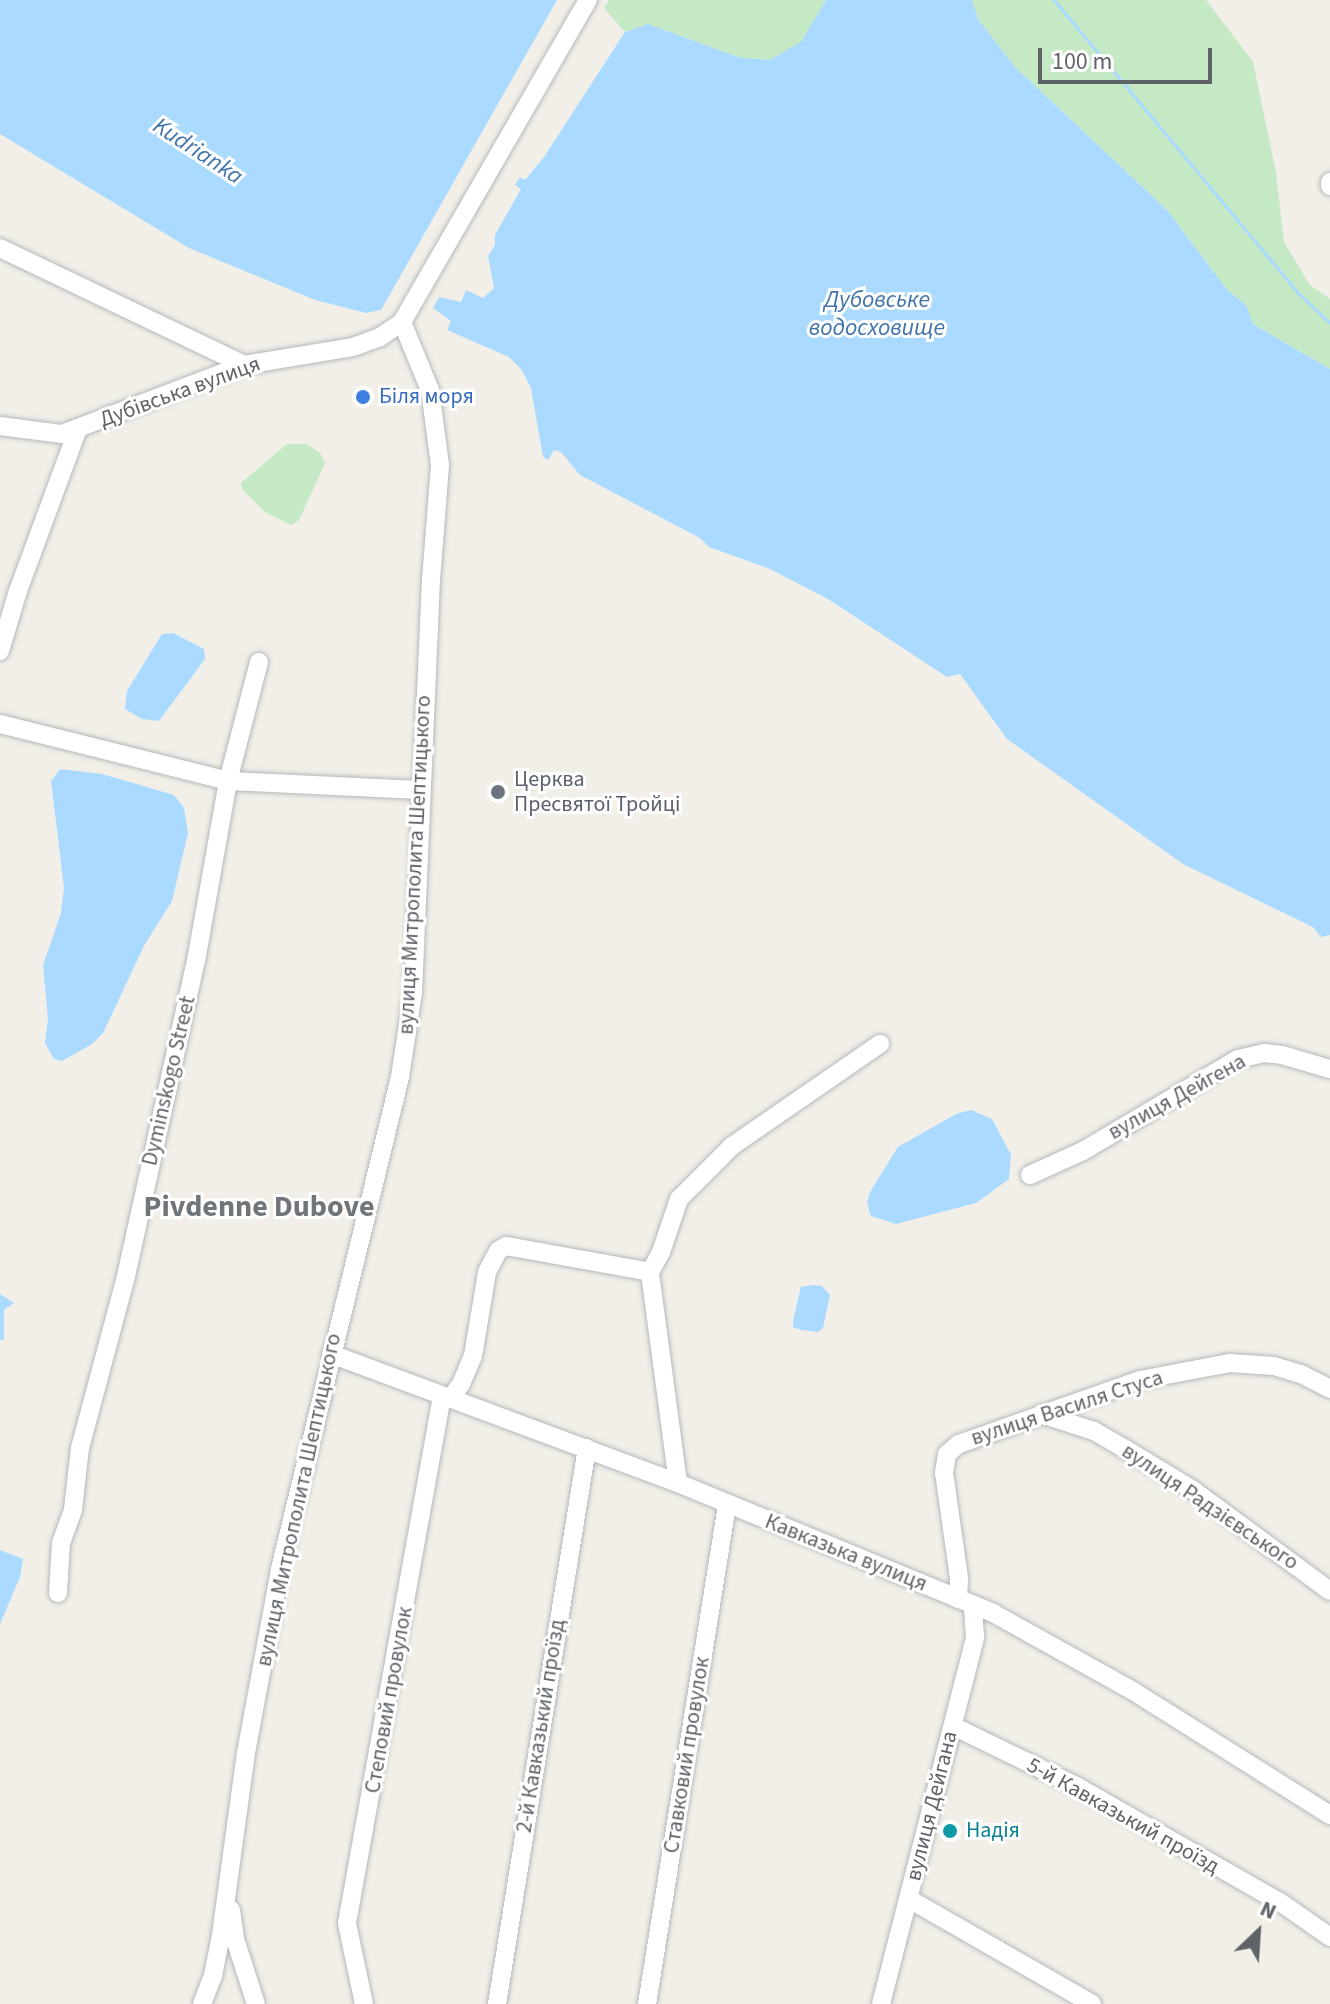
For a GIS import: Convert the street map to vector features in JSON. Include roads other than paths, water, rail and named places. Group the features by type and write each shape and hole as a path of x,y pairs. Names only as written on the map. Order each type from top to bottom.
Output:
{"street":[{"path":"402,322 588,0"},
{"path":"0,248 244,365"},
{"name":"Дубівська вулиця","path":"0,426 62,434 244,365 353,347 380,337 402,322"},
{"name":"вулиця Митрополита Шептицького","path":"202,2004 213,1976 246,1753 280,1569 400,1077 413,992 440,465 430,390 402,322"},
{"path":"0,651 18,591 78,429"},
{"name":"Dyminskogo Street","path":"58,1593 61,1543 73,1510 80,1448 126,1276 196,961 228,781 259,662"},
{"path":"0,724 228,781 421,790"},
{"path":"678,1483 650,1272 661,1252 679,1199 732,1146 880,1044"},
{"name":"вулиця Дейгена","path":"1030,1175 1083,1151 1238,1059 1264,1053 1330,1069"},
{"name":"Степовий провулок","path":"364,2004 347,1923 446,1397 461,1384 473,1356 487,1272 498,1251 506,1246 650,1272"},
{"name":"Кавказька вулиця","path":"331,1354 678,1483 993,1613 1083,1661 1330,1815"},
{"name":"вулиця Василя Стуса","path":"965,1603 944,1473 947,1454 959,1444 1140,1380 1230,1363 1274,1366 1301,1374 1330,1389"},
{"name":"вулиця Радзієвського","path":"1041,1414 1094,1431 1158,1469 1330,1591"},
{"name":"2-й Кавказький проїзд","path":"497,2004 587,1448"},
{"name":"Ставковий провулок","path":"647,2004 727,1505"},
{"name":"вулиця Дейгана","path":"881,2004 975,1637 965,1603"},
{"name":"5-й Кавказький проїзд","path":"953,1726 1078,1787 1280,1902 1330,1937"},
{"path":"228,1884 235,1939 256,2004"},
{"path":"909,1899 1092,2004"}],"water":[{"name":"Kudrianka","path":"0,0 557,0 381,310 366,313 315,300 189,248 0,134"},
{"name":"Дубовське водосховище","path":"826,0 972,0 978,19 1014,66 1167,210 1228,291 1246,305 1253,324 1330,369 1330,935 1321,937 1313,927 1183,864 1007,739 960,674 947,677 828,599 770,569 709,547 700,538 580,475 561,452 554,450 548,460 543,457 531,388 522,370 509,357 447,330 451,321 433,308 439,297 461,302 466,290 483,298 494,288 488,256 495,245 495,235 521,189 515,185 520,177 525,180 544,157 625,32 648,24 741,58 770,60 801,42"},
{"path":"173,633 204,649 205,659 159,721 142,719 125,709 127,691 162,634"},
{"path":"60,769 102,774 174,795 184,808 188,833 172,901 145,944 103,1033 92,1044 62,1061 54,1059 45,1043 48,1019 43,965 61,913 64,888 51,781"},
{"path":"971,1110 992,1119 1011,1155 1009,1179 976,1203 896,1224 871,1216 867,1203 870,1192 898,1147 956,1114"},
{"path":"822,1286 830,1295 823,1328 818,1332 793,1327 801,1287"},
{"path":"0,1294 14,1303 4,1310 4,1339 0,1340"},
{"path":"0,1550 23,1559 20,1577 0,1624"}],"waterway":[{"path":"1054,0 1298,293 1330,323"}],"place":[{"name":"Біля моря","path":"363,397"},
{"name":"Церква Пресвятої Тройці","path":"498,792"},
{"name":"Надія","path":"950,1831"}],"district":[{"name":"Pivdenne Dubove","path":"259,1207"}]}
